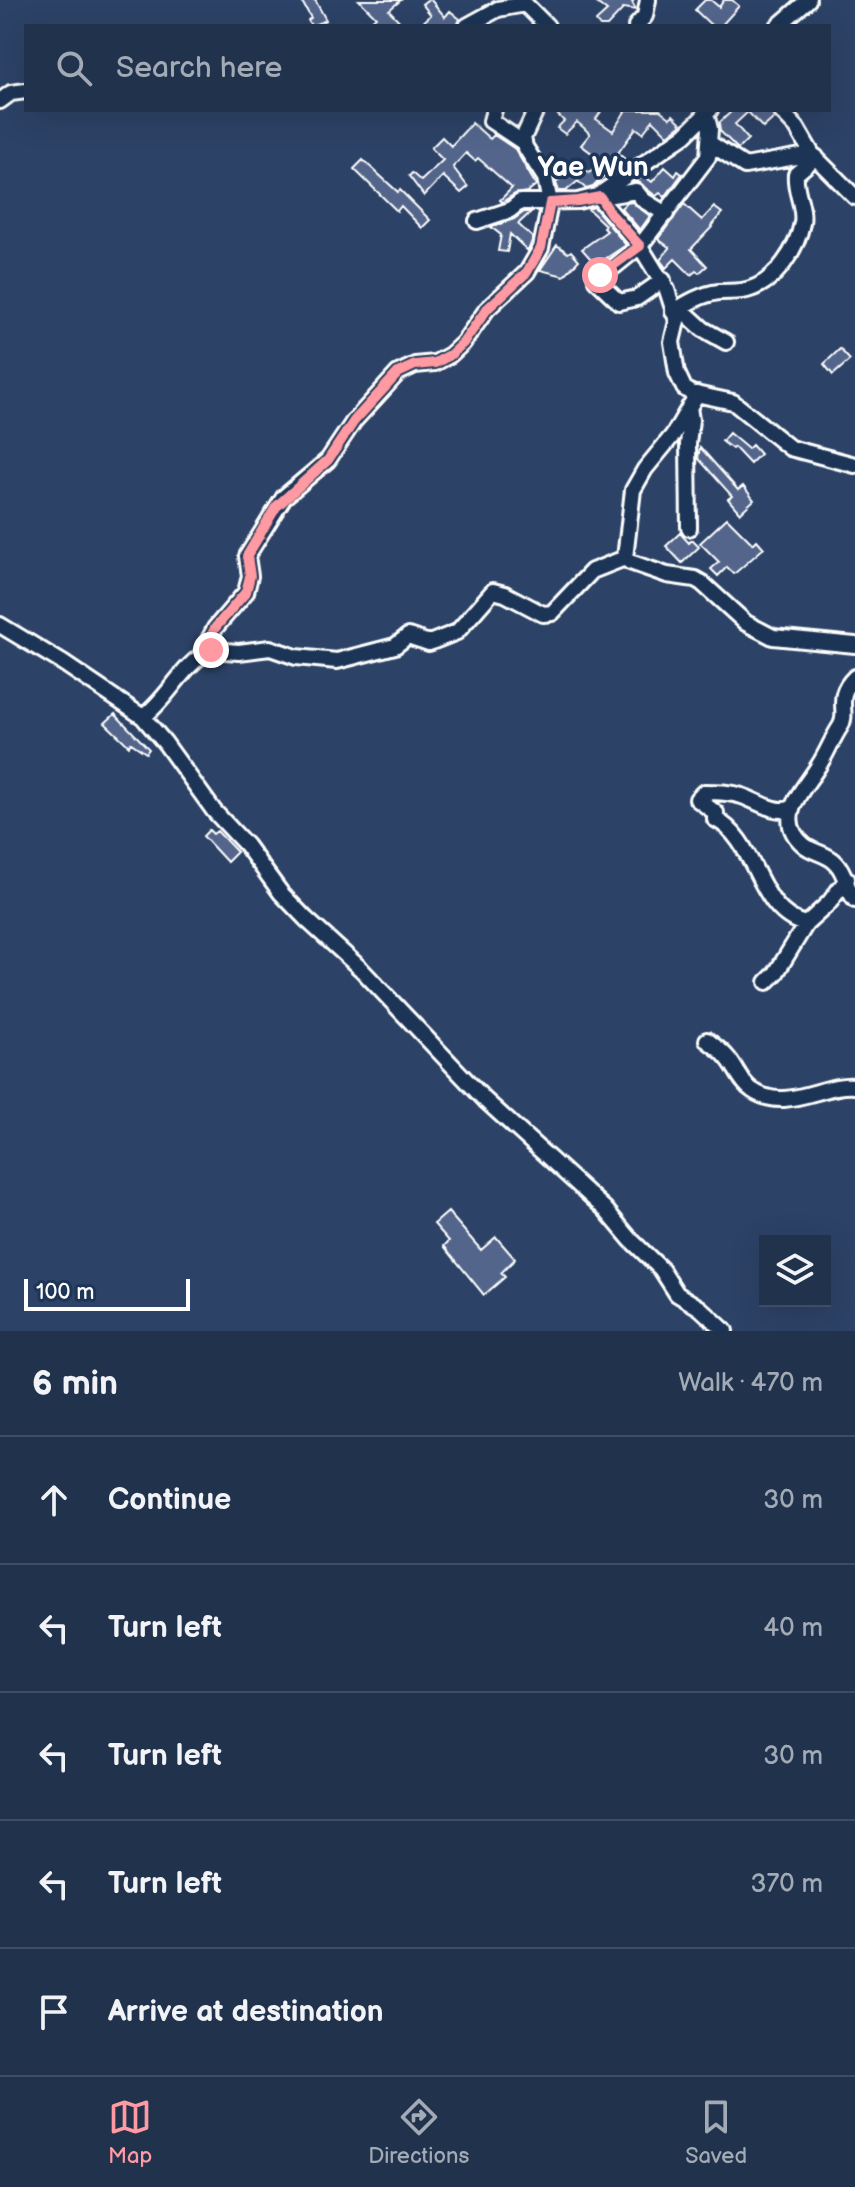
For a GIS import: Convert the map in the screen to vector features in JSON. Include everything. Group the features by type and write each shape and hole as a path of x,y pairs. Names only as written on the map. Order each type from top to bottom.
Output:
{"street":[{"path":"638,24 645,16 648,0"},
{"path":"780,24 808,0"},
{"path":"471,24 498,9 525,4 545,24"},
{"path":"0,101 11,93 24,91"},
{"path":"493,112 491,121 524,143"},
{"path":"143,717 154,709 201,655 215,628 246,592 250,576 247,556 276,507 328,460 354,421 398,373 415,365 435,363 450,355 463,343 487,309 527,272 541,248 550,203 545,178 523,138 535,112"},
{"path":"598,196 635,167 685,135 706,112"},
{"path":"663,280 637,298 619,302 596,277 640,246 708,157 711,144 707,112"},
{"path":"782,112 797,128 814,156 855,197"},
{"path":"711,144 745,166 814,156"},
{"path":"676,310 694,299 715,292 749,290 776,273 792,247 802,222 796,174 814,156"},
{"path":"477,221 510,210 520,202 578,201 636,191 643,200 666,214"},
{"path":"598,196 640,246 663,280 676,310 672,342 677,373 693,401 688,444 689,528"},
{"path":"676,310 726,342"},
{"path":"693,401 733,402 790,448 855,465"},
{"path":"625,558 633,490 645,469 673,435 693,401"},
{"path":"201,655 211,650 239,652 270,648 289,656 337,661 395,646 408,636 429,643 457,632 493,591 543,614 552,613 592,571 625,558"},
{"path":"625,558 667,575 695,579 746,623 773,637 855,645"},
{"path":"0,625 143,717 281,893 361,969 485,1100 605,1209 661,1269 677,1294 700,1308 725,1331"},
{"path":"855,677 848,683 841,699 844,719 841,726 790,809 791,829 803,844 835,862 847,879 849,894 855,900"},
{"path":"790,809 778,810 743,796 719,792 704,792 697,799 716,813 715,819 744,850 764,888 782,910 793,921 806,924"},
{"path":"767,982 776,973 806,924 829,903 847,879"},
{"path":"707,1040 728,1057 737,1074 753,1091 769,1098 812,1095 846,1085 855,1086"}],"building":[{"path":"301,0 315,0 326,20 310,24 308,20 311,18"},
{"path":"359,0 401,0 389,10 402,24 367,24 376,17"},
{"path":"431,0 445,17 450,11 460,19 458,24 421,24 431,15 422,4"},
{"path":"593,0 634,0 636,10 624,8 609,24 598,24 596,21 607,11"},
{"path":"705,0 711,0 719,7 724,0 732,0 739,6 723,24 710,24 695,10"},
{"path":"555,112 601,112 596,119 613,131 625,112 662,112 670,118 673,115 682,124 668,135 653,120 643,133 636,128 618,153 628,162 617,170 613,167 593,187 586,189 578,181 566,191 559,191 556,183 576,162 589,173 601,160 581,145 590,134 577,122 565,134 557,128 564,121"},
{"path":"731,112 748,112 735,124 748,139 738,149 720,131 719,123"},
{"path":"748,112 771,112 774,118 763,128"},
{"path":"472,123 490,139 494,135 515,149 536,185 502,202 500,200 512,188 478,158 475,161 466,153 453,167 468,187 461,193 443,176 424,196 409,176 412,173 421,181 443,160 431,148 442,137 451,146"},
{"path":"363,160 430,220 422,228 401,206 397,211 354,169"},
{"path":"665,167 675,176 678,171 682,174 665,197 660,193 656,196 636,181 644,176 652,182"},
{"path":"632,202 650,216 640,230 621,208"},
{"path":"684,204 702,220 714,207 722,213 691,249 707,266 691,275 675,259 666,268 660,260 670,248 658,239"},
{"path":"594,207 626,245 596,265 582,249 607,231 603,227 605,225 588,209"},
{"path":"524,212 531,212 518,224 533,238 528,251 510,234 507,252 498,251 501,235 491,227"},
{"path":"557,245 568,253 571,251 579,260 564,276 540,270"},
{"path":"840,349 850,360 833,375 824,364"},
{"path":"729,433 748,449 752,445 760,454 750,464 734,447 732,449 722,441"},
{"path":"700,447 738,490 743,486 754,500 740,513 728,499 732,496 698,458"},
{"path":"727,518 753,544 757,540 764,548 734,574 727,567 718,576 711,569 719,562 700,543"},
{"path":"680,533 689,543 692,540 699,547 682,563 666,546"},
{"path":"115,714 149,749 146,753 131,743 129,746 105,723"},
{"path":"209,830 213,834 217,831 237,852 227,862 203,836"},
{"path":"448,1212 481,1250 496,1237 515,1259 501,1273 505,1277 484,1295 444,1246 449,1241 434,1224"}],"district":[{"name":"Yae Wun","path":"593,167"}],"route":[{"path":"211,650 201,655 215,628 246,592 250,576 247,556 276,507 328,460 354,421 398,373 415,365 435,363 450,355 463,343 487,309 511,290 527,272 541,248 550,203 600,197 640,246 600,275"}]}
